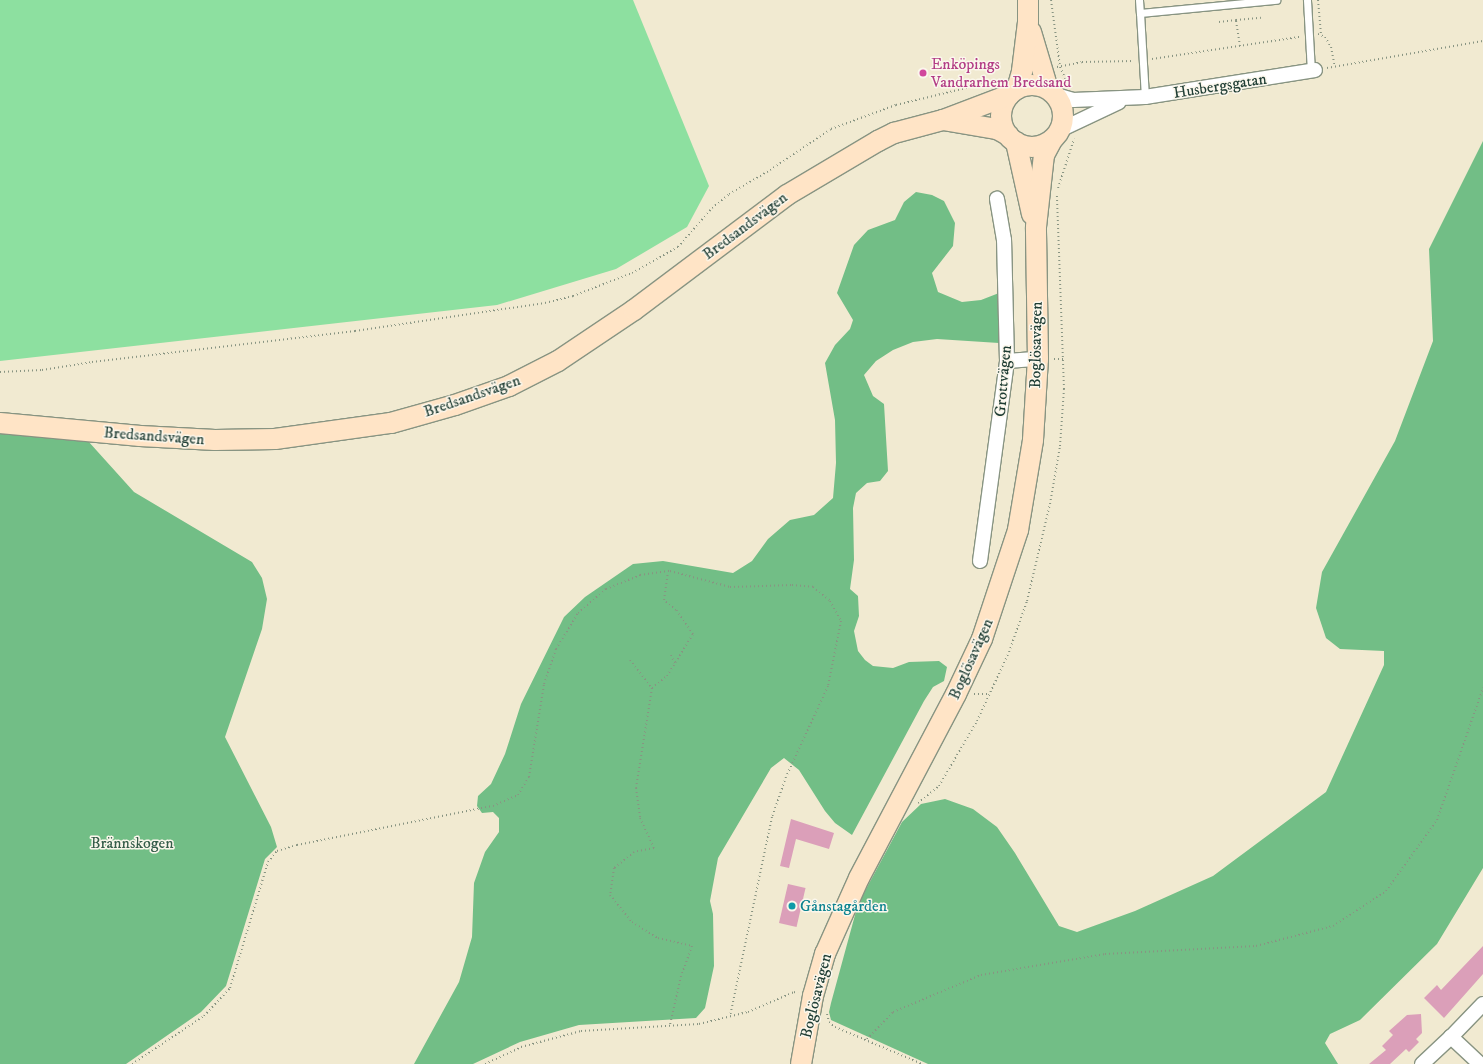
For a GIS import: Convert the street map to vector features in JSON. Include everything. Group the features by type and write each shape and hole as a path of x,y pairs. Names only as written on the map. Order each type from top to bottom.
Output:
{"street":[{"path":"1028,0 1030,78 1032,85 1052,92"},
{"name":"Husbergsgatan","path":"1052,92 1073,100 1124,99 1313,71"},
{"path":"943,120 997,129 1012,139 1033,147 1056,135 1063,111 1052,92 1030,78"},
{"path":"1012,139 1001,112 1030,78"},
{"name":"Bredsandsvägen","path":"0,423 140,436 215,440 275,439 391,423 455,405 509,386 558,362 634,310 786,195 833,166 894,133 943,120 1030,78"},
{"name":"Husbergsgatan","path":"1056,135 1124,99"},
{"name":"Boglösavägen","path":"801,1064 820,999 826,954 860,878 956,694 982,639 1001,588 1018,530 1027,484 1033,440 1038,359 1036,228 1044,155 1056,135"},
{"name":"Boglösavägen","path":"1012,139 1036,228"},
{"name":"Grottvägen","path":"980,561 1007,361 1004,240 997,199"},
{"path":"1007,361 1038,359"},
{"path":"1422,1064 1483,1004"},
{"path":"1451,1037 1480,1064"}],"lane":[{"path":"1139,0 1145,97"},
{"path":"1140,13 1276,0"},
{"path":"1307,0 1308,35 1313,71"}],"path":[{"path":"1030,78 1051,0"},
{"path":"1318,0 1321,34 1331,47 1335,67"},
{"path":"1219,22 1261,18"},
{"path":"1236,20 1240,46"},
{"path":"0,372 42,370 99,361 355,331 545,303 573,296 632,273 678,247 712,208 729,194 770,170 831,129 896,105 981,86 1030,78 1082,62 1142,61 1321,34"},
{"path":"1313,71 1483,41"},
{"path":"132,1064 204,1016 230,988 268,862 277,851 297,845 493,806 518,795 529,776 544,684 556,649 578,613 606,589 640,575 668,572 730,587 792,585 814,588 830,601 841,622 828,686 786,777 772,817 730,1016"},
{"path":"668,572 664,600 676,610 693,634 667,676 652,688 636,788 640,818 654,848 634,852 614,868 610,895 632,922 658,938 692,946 681,976 670,1025"},
{"path":"671,655 675,664"},
{"path":"630,660 652,688"},
{"path":"867,1040 893,1012 981,975 1105,954 1256,946 1333,926 1386,891 1436,820 1483,688"},
{"path":"913,806 939,786 990,694"},
{"path":"485,1064 521,1047 581,1031 699,1024 748,1012 794,992 820,999 829,1022 835,1028 922,1064"}],"green space":[{"path":"0,0 633,0 709,186 687,227 616,269 497,305 0,361"},
{"path":"1483,141 1483,868 1437,944 1360,1020 1330,1034 1325,1043 1338,1064 928,1064 831,1020 829,1012 831,1003 858,904 902,822 921,804 945,799 973,809 997,827 1015,853 1059,926 1077,932 1135,911 1213,876 1326,792 1384,665 1384,651 1340,649 1326,638 1316,608 1322,572 1395,441 1433,341 1429,249"},
{"path":"916,192 932,195 944,201 955,223 953,246 932,273 938,292 962,302 981,300 999,293 999,343 937,339 913,342 893,350 876,361 864,375 873,396 884,404 888,471 880,481 867,483 856,493 853,508 854,560 850,589 858,596 859,616 854,631 858,651 865,660 873,666 893,668 909,662 939,661 947,667 944,681 933,687 924,701 852,835 835,823 825,811 799,770 784,758 771,768 718,858 710,901 713,914 714,966 705,1008 696,1018 579,1025 520,1042 473,1064 414,1064 459,982 472,937 474,883 485,852 499,832 499,818 493,812 482,813 477,806 478,796 491,784 505,754 521,704 564,617 585,597 633,564 663,561 733,573 752,561 768,539 790,520 814,515 833,498 836,463 835,420 825,363 835,345 850,329 853,320 837,293 854,245 868,230 895,220 904,202"},
{"name":"Brännskogen","path":"0,430 88,441 134,492 252,562 262,578 267,599 262,629 225,737 271,827 277,847 265,859 226,986 201,1012 126,1064 0,1064"}],"building":[{"path":"791,819 834,833 829,849 796,839 789,868 780,866"},
{"name":"Gånstagården","path":"788,884 806,888 797,927 779,923"},
{"path":"1483,946 1483,974 1444,1018 1424,998 1437,985 1441,990"},
{"path":"1421,1014 1422,1033 1416,1039 1419,1042 1409,1052 1406,1049 1390,1064 1369,1064 1386,1050 1382,1046 1393,1035 1389,1031 1407,1015"}],"place":[{"name":"Enköpings Vandrarhem Bredsand","path":"923,73"},
{"name":"Gånstagården","path":"792,906"}]}
